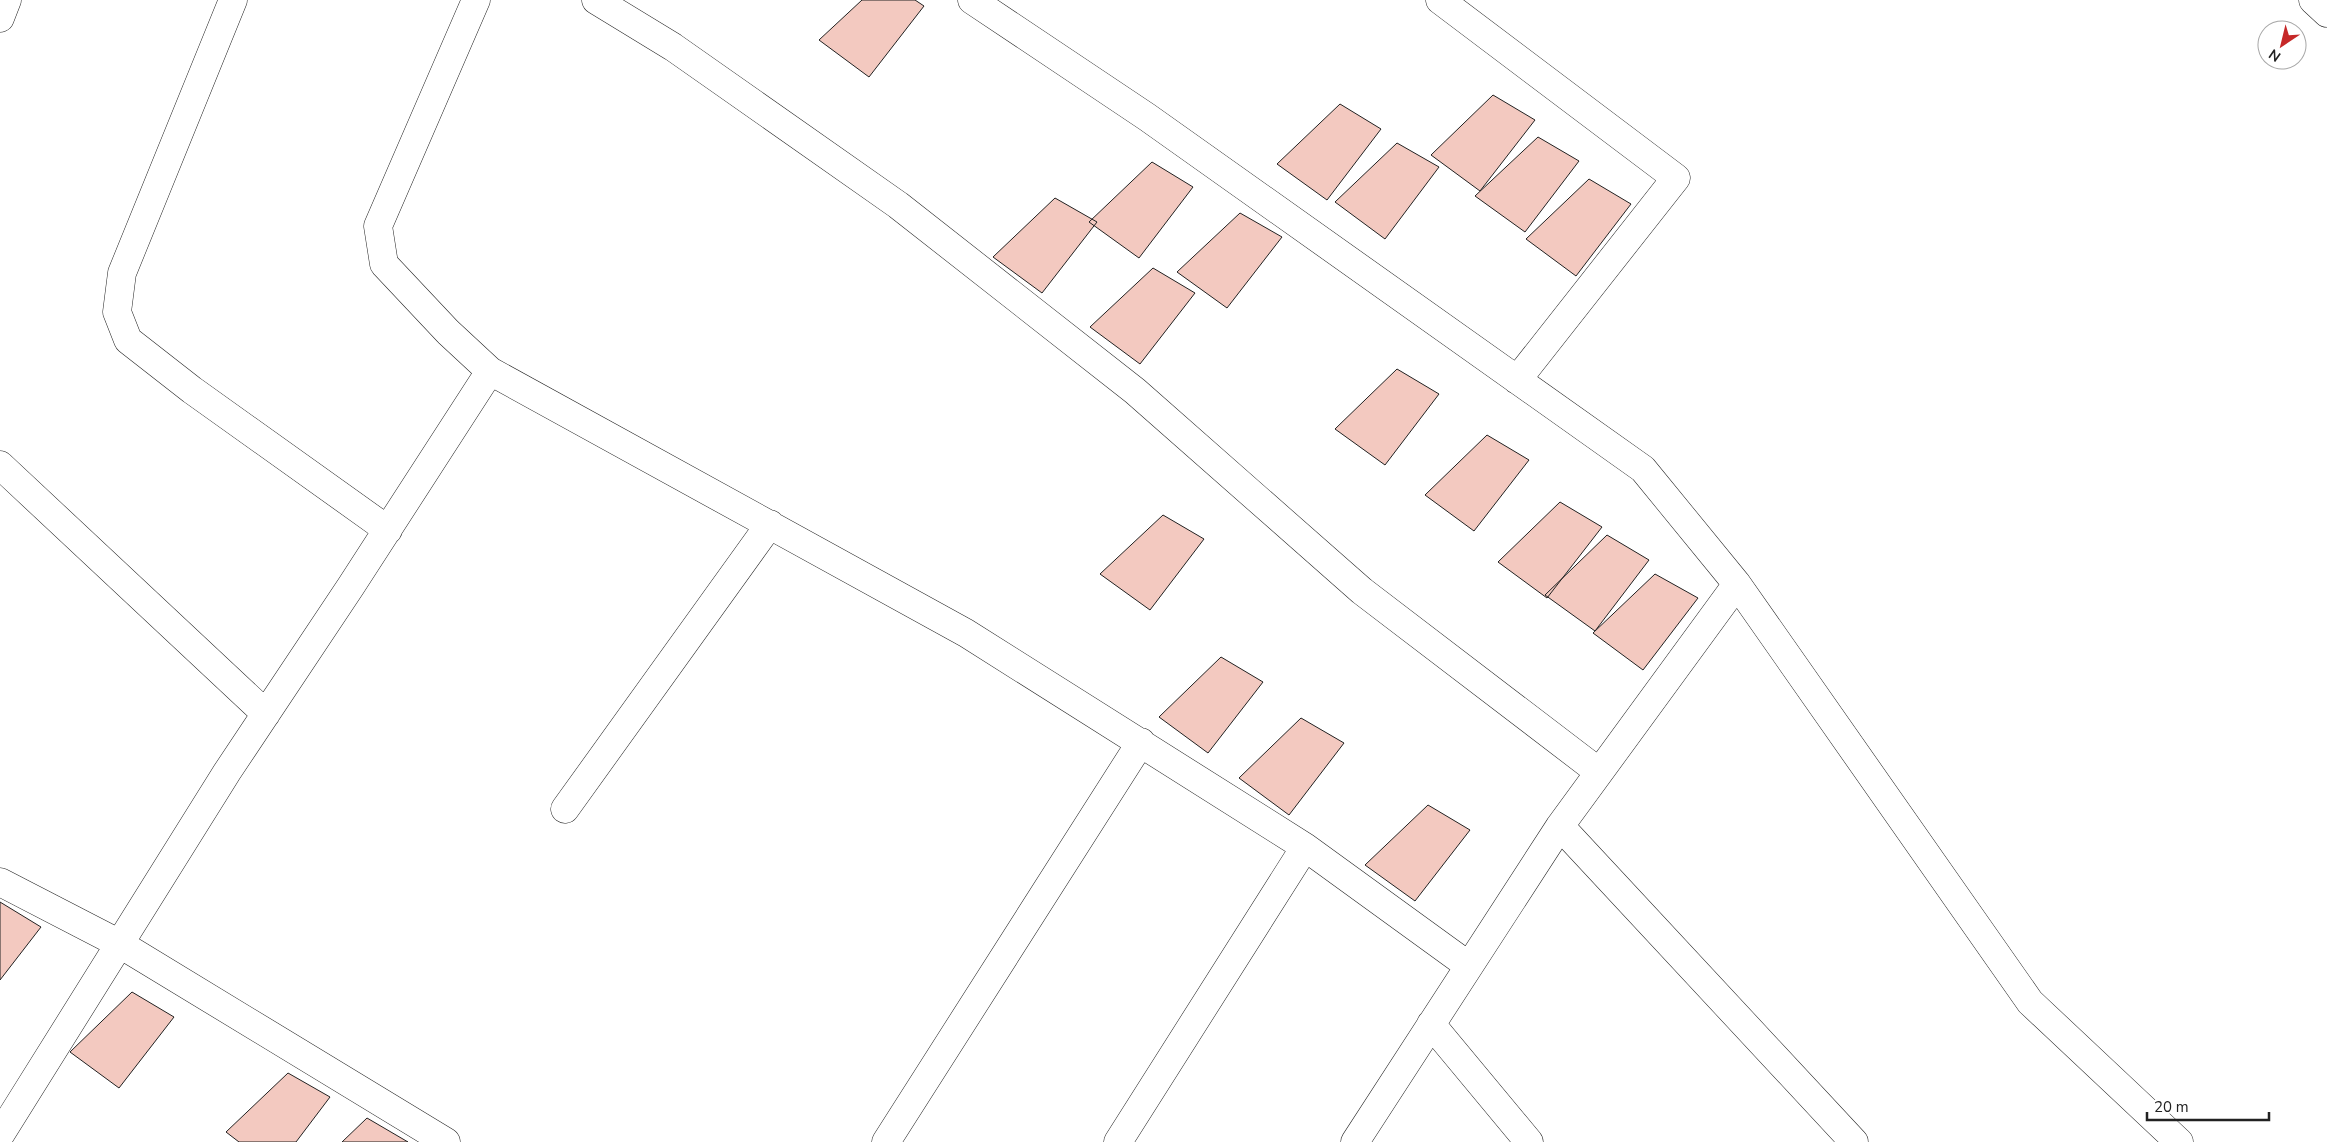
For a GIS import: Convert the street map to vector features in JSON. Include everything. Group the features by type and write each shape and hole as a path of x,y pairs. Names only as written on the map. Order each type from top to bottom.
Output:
{"street":[{"path":"0,18 7,0"},
{"path":"233,0 122,273 117,312 128,340 192,390 388,530"},
{"path":"476,0 378,226 384,264 448,332 490,371 966,633 1305,847 1469,966"},
{"path":"596,0 673,48 898,206 1135,391 1362,591 1599,772"},
{"path":"972,0 1155,122 1643,469 1738,584 2030,1002 2179,1142"},
{"path":"1440,0 1676,178 1517,380"},
{"path":"2313,0 2327,13"},
{"path":"0,1135 227,772 388,530 490,371"},
{"path":"0,465 266,714"},
{"path":"565,809 770,524"},
{"path":"1355,1142 1560,826 1738,584"},
{"path":"886,1142 1141,742"},
{"path":"1560,826 1854,1142"},
{"path":"1118,1142 1305,847"},
{"path":"0,882 120,944 446,1142"},
{"path":"1431,1024 1529,1142"}],"building":[{"path":"862,0 915,0 924,6 869,77 819,40"},
{"path":"1493,95 1535,120 1480,191 1431,155"},
{"path":"1340,104 1381,129 1327,200 1277,164"},
{"path":"1538,137 1579,161 1525,232 1475,196"},
{"path":"1397,143 1439,167 1385,239 1335,202"},
{"path":"1152,162 1193,187 1139,258 1089,222"},
{"path":"1589,179 1631,204 1576,276 1526,239"},
{"path":"1055,198 1097,222 1042,293 993,257"},
{"path":"1240,213 1282,237 1227,308 1177,272"},
{"path":"1153,268 1195,293 1140,364 1090,327"},
{"path":"1397,369 1439,394 1385,465 1335,429"},
{"path":"1487,435 1529,460 1474,531 1425,495"},
{"path":"1560,502 1602,527 1547,598 1498,562"},
{"path":"1163,515 1204,539 1150,610 1100,574"},
{"path":"1607,535 1649,560 1595,631 1545,595"},
{"path":"1655,574 1698,598 1643,670 1593,633"},
{"path":"1221,657 1263,682 1208,753 1159,717"},
{"path":"1301,718 1344,743 1289,815 1239,778"},
{"path":"1428,805 1470,830 1415,901 1365,865"},
{"path":"0,902 41,927 0,980"},
{"path":"132,992 174,1017 119,1088 70,1052"},
{"path":"288,1073 330,1097 296,1142 239,1142 226,1132"},
{"path":"367,1118 408,1142 342,1142"}]}
